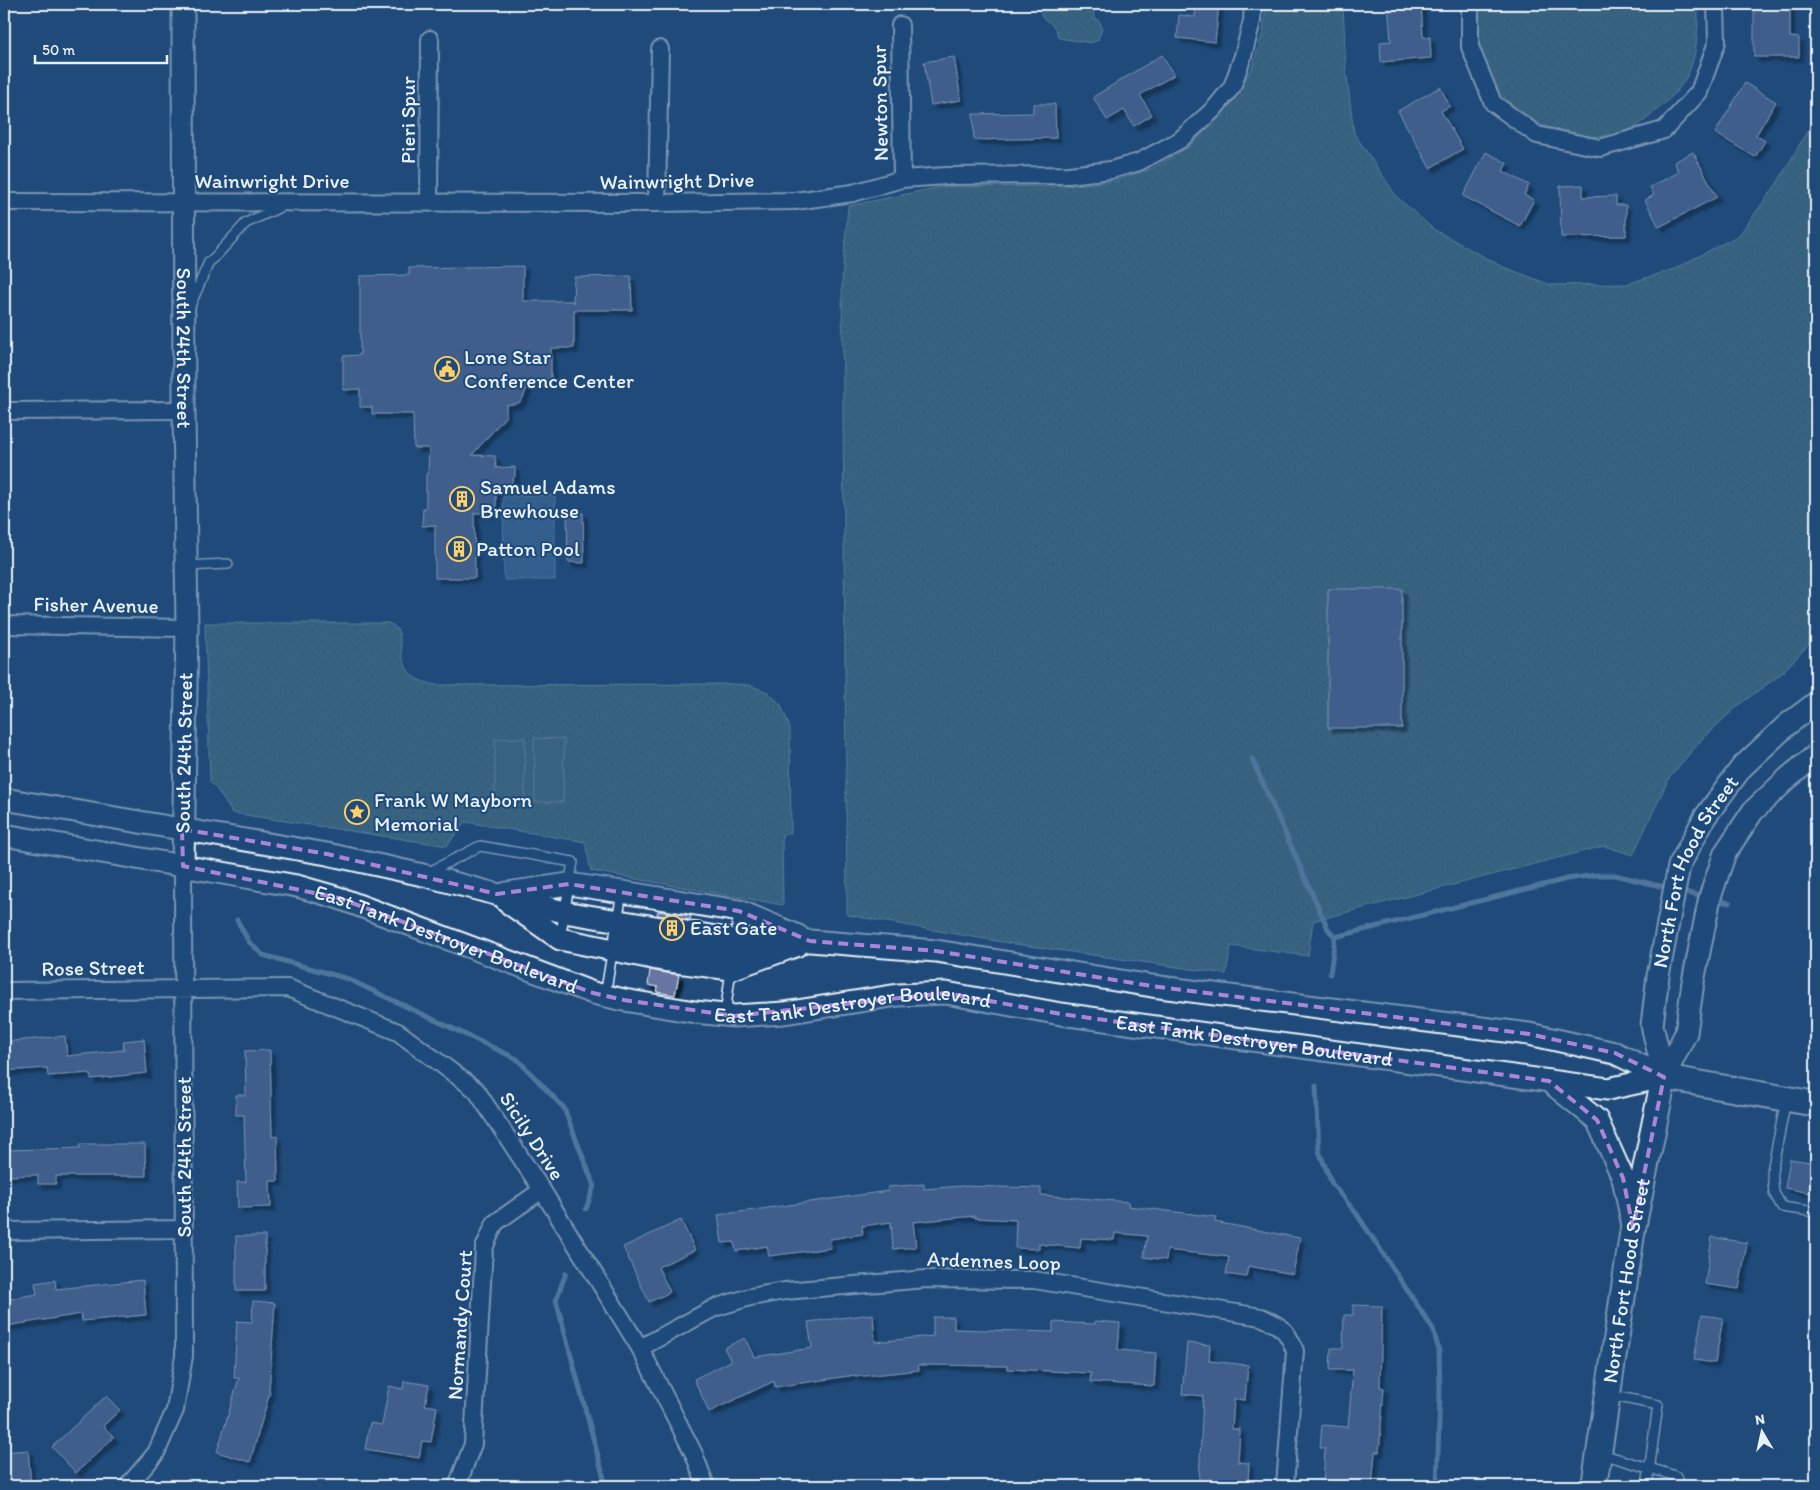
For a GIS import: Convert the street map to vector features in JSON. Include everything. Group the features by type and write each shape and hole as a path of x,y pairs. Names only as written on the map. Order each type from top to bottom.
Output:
{"main road":[{"path":"1664,1077 1816,1104"},
{"name":"North Fort Hood Street","path":"1594,1486 1633,1228 1664,1077"}],"street":[{"name":"South 24th Street","path":"128,1486 156,1453 175,1410 184,1356 182,829 187,628 184,410 183,4"},
{"name":"Wainwright Drive","path":"4,202 657,203 795,201 853,193 902,179 946,176 1070,175 1111,170 1139,162 1180,140 1214,109 1232,87 1250,30 1253,4"},
{"path":"1470,4 1470,47 1493,103 1537,135 1600,148 1664,130 1699,92 1717,42 1716,4"},
{"name":"Newton Spur","path":"900,25 902,179"},
{"name":"Pieri Spur","path":"429,203 430,39"},
{"path":"657,203 660,49"},
{"path":"4,411 184,410"},
{"name":"Fisher Avenue","path":"4,625 187,628"},
{"name":"North Fort Hood Street","path":"1664,1077 1652,1025 1658,976 1679,866 1705,817 1742,767 1788,724 1816,704"},
{"name":"North Fort Hood Street","path":"1664,1077 1686,1033 1693,982 1710,897 1726,853 1753,811 1816,755"},
{"name":"East Tank Destroyer Boulevard","path":"4,799 326,854 423,875 564,912"},
{"name":"East Tank Destroyer Boulevard","path":"4,835 297,886 339,898 593,993 695,1012 725,1015 784,1014 898,995 946,993 1061,1014 1608,1089 1664,1077"},
{"path":"564,912 735,940 810,941"},
{"path":"564,912 735,940 810,941"},
{"path":"564,912 618,921 662,960 735,940 810,941"},
{"name":"East Tank Destroyer Boulevard","path":"810,941 936,951 1152,986 1529,1034 1615,1053 1664,1077"},
{"name":"Rose Street","path":"4,990 183,988"},
{"name":"Sicily Drive","path":"183,988 288,988 398,1032 476,1090 542,1190 640,1348 694,1454 706,1486"},
{"path":"1548,1081 1597,1120 1623,1178 1633,1228"},
{"name":"Normandy Court","path":"457,1486 473,1444 484,1248 495,1223 542,1190"},
{"path":"4,1231 184,1229"},
{"name":"Ardennes Loop","path":"640,1348 714,1308 750,1297 785,1291 926,1279 1034,1280 1261,1317 1277,1325 1288,1334 1295,1351 1285,1486"}],"lane":[{"path":"184,320 210,262 246,223 292,202"},
{"path":"186,566 228,564"},
{"path":"423,875 480,846 573,862 564,912"},
{"path":"605,996 618,921"},
{"path":"725,1015 735,940"},
{"path":"1787,1099 1772,1171 1774,1194 1782,1206 1816,1212"},
{"path":"1608,1395 1658,1405 1647,1486"},
{"path":"1599,1454 1676,1476 1679,1486"}],"highlighted area":[{"path":"182,829 327,854 497,894 569,884 739,911 810,941 936,951 1152,986 1529,1034 1615,1053 1664,1077 1633,1228 1623,1178 1597,1120 1549,1081 1061,1014 946,993 734,1016 624,1000 593,993 339,898 183,866"}],"green space":[{"path":"1043,4 1093,4 1094,18 1099,21 1102,28 1098,40 1091,43 1059,38 1055,28 1042,16 1041,9"},
{"path":"1266,4 1343,4 1346,70 1354,133 1397,197 1433,229 1501,266 1551,285 1627,284 1674,269 1739,235 1778,182 1813,121 1816,110 1816,637 1780,675 1740,704 1704,737 1669,778 1633,855 1604,846 1313,921 1308,956 1231,946 1226,974 1008,943 847,915 842,279 848,206 940,187 1064,186 1115,181 1153,168 1190,146 1230,105 1252,68 1263,32"},
{"path":"1477,4 1698,4 1693,60 1686,78 1677,91 1642,123 1613,135 1594,137 1574,135 1555,130 1537,122 1520,112 1505,99 1494,84 1483,62 1476,30"},
{"path":"205,623 388,623 398,631 403,659 410,673 419,680 435,685 733,684 749,685 768,692 781,705 790,728 791,833 782,834 783,905 591,871 585,842 465,822 447,846 232,813 210,782"},
{"path":"525,738 525,802 495,802 495,739"},
{"path":"534,738 564,739 563,802 535,802"}],"water":[{"path":"555,495 555,580 504,580 503,496"}],"building":[{"path":"1196,4 1219,4 1215,42 1177,38 1179,15 1195,17"},
{"path":"1388,4 1421,4 1423,37 1430,37 1431,58 1381,62 1380,42 1391,41"},
{"path":"1754,4 1790,4 1790,37 1799,38 1799,57 1754,57"},
{"path":"1162,55 1174,75 1140,95 1152,115 1134,126 1124,110 1107,120 1093,97"},
{"path":"954,57 961,100 931,105 924,62"},
{"path":"1745,83 1776,102 1756,135 1765,141 1755,157 1715,133"},
{"path":"1440,87 1450,106 1441,111 1463,149 1430,168 1398,111"},
{"path":"1033,104 1055,104 1056,138 974,140 973,114 1033,113"},
{"path":"1486,152 1507,163 1503,171 1529,185 1524,195 1534,200 1520,226 1463,196"},
{"path":"1693,152 1717,197 1659,227 1645,200 1654,195 1650,187 1679,172 1674,162"},
{"path":"1583,185 1583,197 1616,196 1616,205 1626,205 1626,236 1561,237 1560,186"},
{"name":"Lone Star Conference Center","path":"523,266 523,301 573,301 573,303 574,277 631,276 632,310 574,310 574,348 551,348 551,383 529,383 523,398 519,403 506,405 506,416 472,455 495,456 496,468 515,467 515,476 507,489 496,490 496,513 474,513 475,578 435,578 435,525 422,526 423,508 426,508 426,474 428,473 429,448 414,448 413,414 372,414 372,407 360,407 360,389 343,390 343,356 360,355 360,276 409,275 409,268"},
{"path":"567,513 583,513 584,563 568,562"},
{"path":"1328,589 1402,589 1402,728 1328,728"},
{"path":"658,911 691,916 690,920 657,915"},
{"path":"650,970 679,975 675,995 657,992 658,987 648,985"},
{"path":"65,1036 67,1056 124,1050 123,1041 144,1039 147,1073 91,1079 90,1073 48,1076 47,1068 4,1071 4,1042"},
{"path":"270,1050 272,1137 277,1136 278,1181 270,1181 271,1207 238,1208 237,1182 246,1182 244,1115 236,1115 236,1095 246,1095 245,1051"},
{"path":"80,1144 145,1144 146,1176 56,1176 56,1184 38,1184 38,1175 4,1176 4,1150 80,1148"},
{"path":"1790,1159 1816,1163 1816,1194 1785,1188"},
{"path":"924,1184 924,1189 961,1186 1041,1188 1041,1195 1129,1202 1128,1206 1216,1217 1215,1222 1300,1238 1293,1274 1248,1266 1246,1277 1226,1274 1229,1257 1167,1250 1166,1260 1144,1257 1147,1236 1115,1233 1114,1240 1081,1238 1080,1248 1039,1244 1039,1249 1015,1248 1016,1220 975,1218 975,1216 913,1222 916,1247 893,1249 891,1222 862,1226 863,1234 830,1239 831,1248 769,1256 767,1246 736,1251 734,1242 722,1243 718,1215 888,1191 888,1187"},
{"path":"681,1220 695,1250 658,1267 670,1292 649,1302 623,1247"},
{"path":"236,1236 265,1236 265,1291 236,1291"},
{"path":"1712,1237 1747,1243 1739,1289 1705,1284"},
{"path":"55,1280 56,1289 143,1280 146,1315 82,1321 81,1314 6,1326 4,1300 37,1294 35,1283"},
{"path":"253,1301 275,1303 270,1392 250,1462 217,1452 239,1378 234,1378 237,1321 252,1322"},
{"path":"1353,1305 1382,1306 1380,1387 1384,1388 1379,1452 1375,1452 1372,1486 1323,1486 1325,1448 1320,1448 1322,1425 1348,1427 1353,1370 1330,1370 1331,1348 1343,1348 1344,1315 1353,1315"},
{"path":"873,1314 875,1342 933,1336 933,1317 954,1317 954,1329 1053,1332 1053,1322 1095,1324 1095,1321 1120,1323 1118,1350 1156,1353 1154,1386 1090,1382 1091,1373 1008,1369 1008,1366 918,1365 919,1370 855,1377 855,1375 775,1387 774,1381 709,1412 694,1379 731,1361 724,1348 745,1338 754,1357 812,1348 808,1322"},
{"path":"1702,1315 1723,1318 1715,1363 1694,1360"},
{"path":"1187,1343 1210,1345 1209,1361 1248,1365 1245,1400 1234,1399 1232,1429 1240,1429 1238,1462 1249,1463 1248,1483 1199,1481 1203,1396 1182,1394"},
{"path":"404,1381 429,1385 425,1405 437,1407 431,1442 422,1441 419,1458 365,1449 370,1423 382,1425 389,1386 403,1389"},
{"path":"106,1396 120,1410 103,1426 114,1437 76,1473 52,1447"},
{"path":"28,1450 31,1485 4,1486 4,1452"}],"waterway":[{"path":"1252,759 1328,929 1335,937"},
{"path":"1330,974 1335,937 1567,879 1596,875 1615,875 1664,887"},
{"path":"1685,892 1699,896"},
{"path":"1720,901 1730,903"},
{"path":"237,920 249,942 263,955 348,979 517,1059 564,1108 594,1186 586,1209"},
{"path":"1316,1086 1319,1151 1332,1184 1356,1213 1433,1329 1439,1351 1440,1391 1437,1486"},
{"path":"566,1273 556,1300 606,1486"}],"place":[{"name":"Lone Star Conference Center","path":"447,369"},
{"name":"Samuel Adams Brewhouse","path":"462,499"},
{"name":"Patton Pool","path":"459,549"},
{"name":"Frank W Mayborn Memorial","path":"357,812"},
{"name":"East Gate","path":"672,928"}]}
